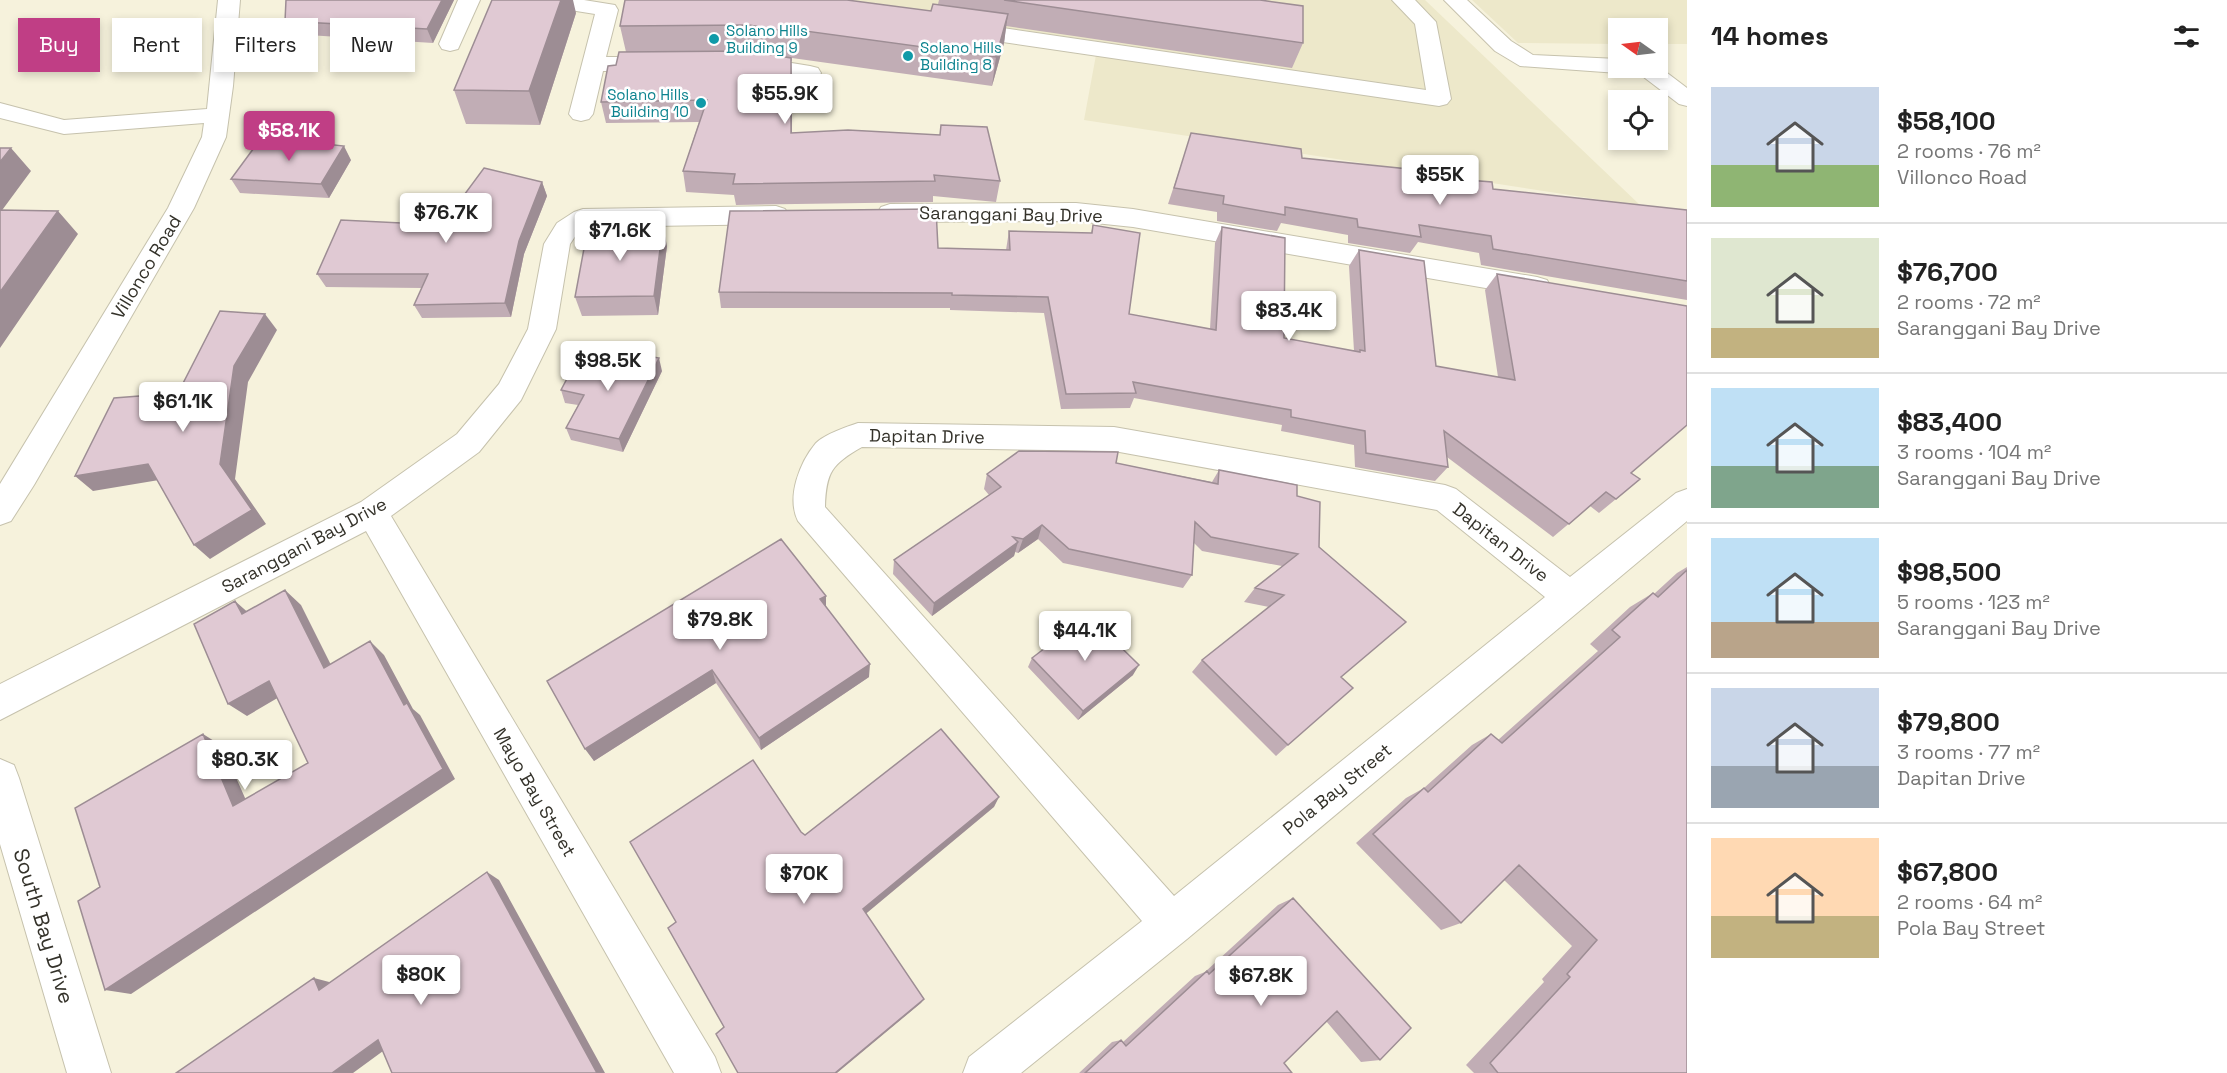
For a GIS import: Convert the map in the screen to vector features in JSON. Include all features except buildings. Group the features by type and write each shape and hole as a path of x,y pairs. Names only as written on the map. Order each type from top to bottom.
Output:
{"street":[{"name":"Villonco Road","path":"0,511 181,208 214,137 231,0"},
{"path":"450,44 469,0"},
{"path":"544,0 607,10 581,114"},
{"path":"944,26 1439,99 1425,22 1403,0"},
{"path":"1455,0 1503,46 1528,61 1608,65"},
{"path":"730,63 753,63 810,73"},
{"path":"594,64 685,64"},
{"path":"1659,78 1687,99"},
{"path":"0,110 64,127 218,115"},
{"name":"Saranggani Bay Drive","path":"866,213 1076,212 1133,218 1557,290"},
{"name":"Saranggani Bay Drive","path":"0,703 372,512 468,443 510,392 542,329 557,244 566,229 583,218 795,215"},
{"name":"Dapitan Drive","path":"1172,924 809,511 810,483 828,451 858,435 1114,439 1445,498 1570,597"},
{"name":"Pola Bay Street","path":"985,1073 1172,924 1687,502"},
{"name":"Mayo Bay Street","path":"372,512 699,1073"},
{"name":"South Bay Drive","path":"2,798 90,1073"}],"shaded area":[{"path":"736,0 1425,0 1641,206 1084,120 1096,55"},
{"path":"1472,0 1687,0 1687,44 1668,44 1668,18 1608,18 1608,44 1518,43"}],"place":[{"name":"Solano Hills Building 9","path":"714,39"},
{"name":"Solano Hills Building 8","path":"908,56"},
{"name":"Solano Hills Building 10","path":"701,103"}]}
